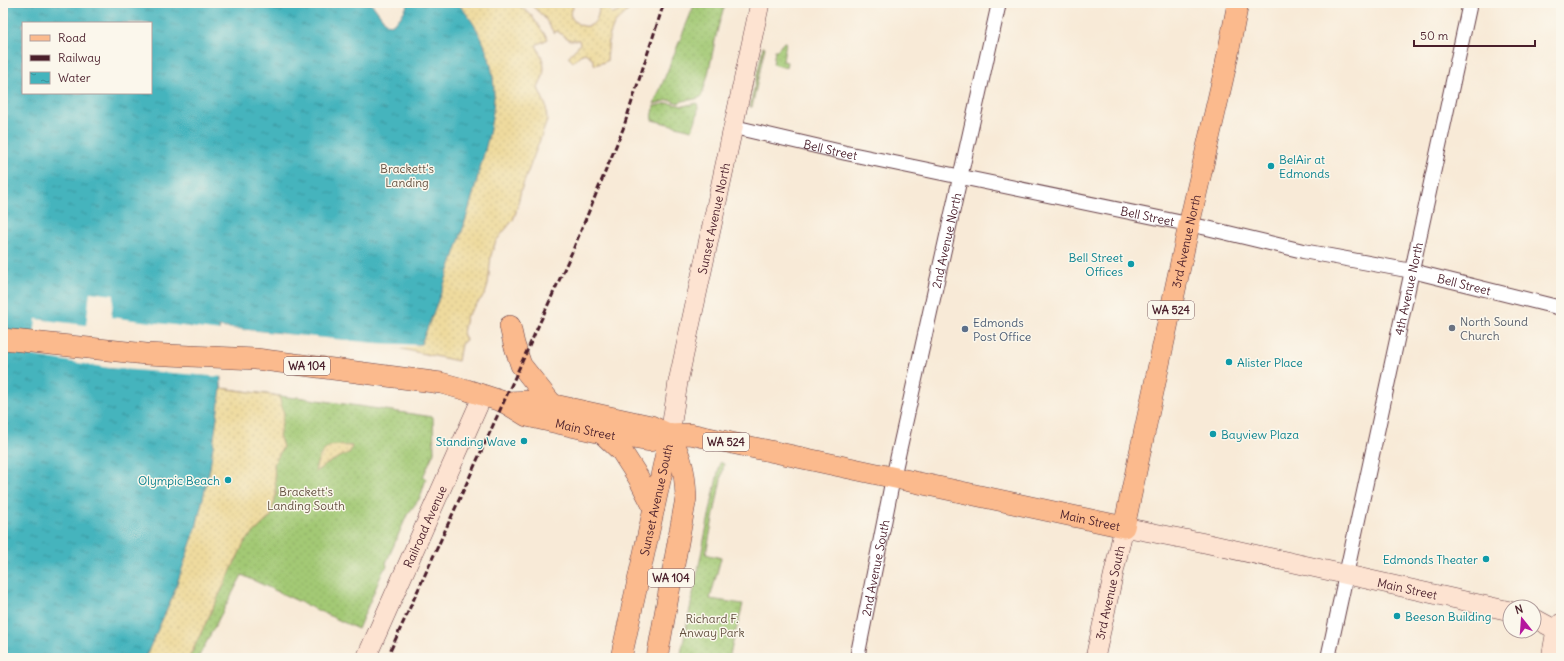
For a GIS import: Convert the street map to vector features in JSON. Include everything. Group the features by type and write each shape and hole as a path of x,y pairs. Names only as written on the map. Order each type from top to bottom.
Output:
{"main road":[{"name":"3rd Avenue North","path":"1124,527 1189,225 1225,69 1238,3"},
{"path":"510,326 521,365 552,404"},
{"name":"WA 104","path":"3,339 146,354 256,359 412,379 475,392"},
{"name":"Main Street","path":"475,392 504,402 527,416 602,433 650,441 670,435 690,434 1009,504 1124,527"},
{"name":"Main Street","path":"504,402 536,401 552,404 651,426 670,435"},
{"path":"602,433 622,452 638,477 654,508"},
{"name":"Sunset Avenue South","path":"621,658 670,435"},
{"name":"WA 104","path":"657,658 686,498 685,475 679,454 670,435"}],"street":[{"name":"Sunset Avenue North","path":"670,435 678,382 760,3"},
{"name":"2nd Avenue North","path":"893,478 999,3"},
{"name":"4th Avenue North","path":"1328,658 1470,3"},
{"name":"Bell Street","path":"734,127 846,153 1412,272 1561,308"},
{"name":"Railroad Avenue","path":"366,658 475,392"},
{"name":"2nd Avenue South","path":"857,658 893,478"},
{"name":"Main Street","path":"1124,527 1200,542 1502,609"},
{"name":"3rd Avenue South","path":"1095,658 1124,527"},
{"path":"1542,621 1559,628 1551,658"}],"green space":[{"path":"695,3 726,3 718,26 708,74 701,97 678,103 670,100 654,104"},
{"path":"784,42 786,42 783,61 787,62 786,68 773,64 775,50 777,50"},
{"path":"763,47 765,47 752,107 750,107"},
{"path":"669,103 683,106 697,103 698,113 692,130 652,120 654,106"},
{"name":"Brackett's Landing South","path":"221,388 295,398 297,397 433,417 434,452 423,477 426,479 420,498 407,515 386,563 387,566 383,571 358,629 242,575 198,658 145,658"},
{"name":"Richard F. Anway Park","path":"720,462 724,464 706,554 721,558 710,599 743,604 729,658 680,658"}],"sand":[{"name":"Brackett's Landing","path":"440,3 516,3 531,15 548,39 536,45 544,66 543,76 538,88 546,106 547,121 521,190 513,220 496,241 491,255 488,285 485,294 466,317 463,333 466,340 461,344 458,361 374,343"},
{"path":"529,3 572,3 573,8 570,14 578,24 582,26 590,26 596,20 599,3 611,3 609,8 612,14 619,12 624,4 630,3 630,9 614,24 609,37 607,61 595,65 591,57 585,53 580,55 573,62 568,57 580,44 579,40 570,40 557,31 554,33 544,17"},
{"name":"Olympic Beach","path":"219,327 221,388 279,396 284,414 279,435 283,447 274,464 276,495 271,516 245,541 189,658 114,658"},
{"path":"333,445 352,446 350,452 330,462 315,472 322,453"}],"water":[{"name":"Brackett's Landing","path":"3,3 371,3 387,24 391,25 400,18 409,3 457,3 476,28 489,58 494,89 493,112 486,146 461,235 421,344 401,347 219,327 221,388 210,468 196,528 172,598 145,658 3,658"}],"pier":[{"path":"90,292 114,295 111,317 221,331 223,377 109,368 3,351 3,332 34,337 36,319 86,325"},
{"path":"219,327 374,343 423,345 400,349 289,337"}],"railway":[{"path":"387,658 572,252 623,129 664,3"}],"place":[{"name":"BelAir at Edmonds","path":"1271,166"},
{"name":"Bell Street Offices","path":"1131,264"},
{"name":"North Sound Church","path":"1452,328"},
{"name":"Edmonds Post Office","path":"965,329"},
{"name":"Alister Place","path":"1229,362"},
{"name":"Bayview Plaza","path":"1213,434"},
{"name":"Standing Wave","path":"524,441"},
{"name":"Olympic Beach","path":"228,480"},
{"name":"Edmonds Theater","path":"1486,559"},
{"name":"Beeson Building","path":"1397,616"}]}
